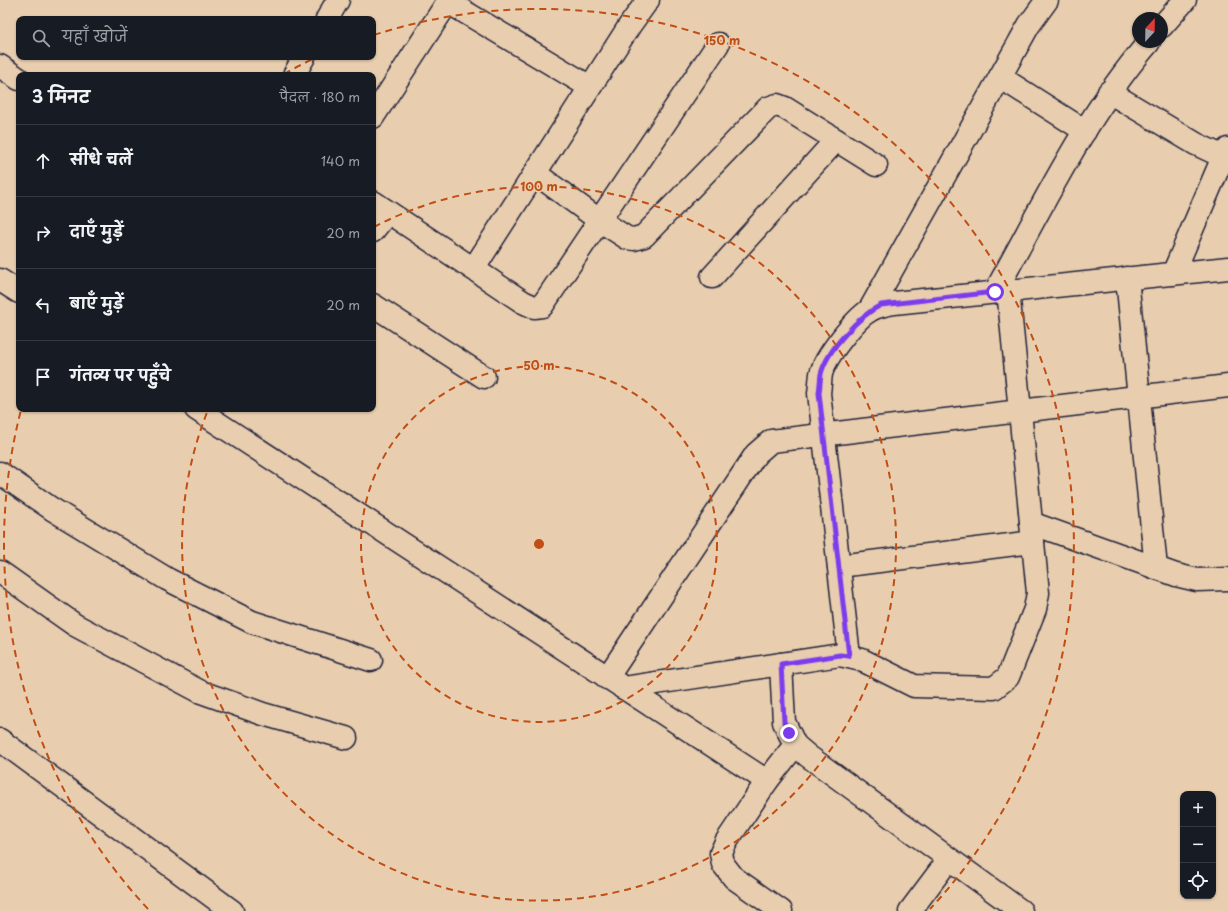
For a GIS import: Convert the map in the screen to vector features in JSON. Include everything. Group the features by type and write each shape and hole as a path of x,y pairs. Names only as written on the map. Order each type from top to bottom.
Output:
{"street":[{"path":"328,16 338,0"},
{"path":"849,656 819,393 821,374 826,360 839,341 869,311 1029,25 1047,0"},
{"path":"1168,19 1185,0"},
{"path":"376,112 448,1 590,87"},
{"path":"474,268 645,1"},
{"path":"376,221 380,207 474,268 523,302 534,307 542,306 599,220 669,120 718,44"},
{"path":"615,683 781,664 840,655 862,660 914,686 994,688 1008,677 1034,609 1038,593 1020,411 1002,291 1085,131 1123,72 1144,48"},
{"path":"296,72 302,60"},
{"path":"0,66 16,77"},
{"path":"1000,77 1085,131"},
{"path":"1109,92 1196,144 1226,155 1172,274"},
{"path":"535,173 599,220 627,238 634,239 644,236 768,108 776,106 785,108 876,165"},
{"path":"712,277 836,140"},
{"path":"869,311 881,305 894,302 1228,268"},
{"path":"1128,278 1156,568"},
{"path":"0,280 16,290"},
{"path":"376,307 484,378"},
{"path":"615,683 756,454 771,441 824,433 1228,386"},
{"path":"201,412 767,781"},
{"path":"0,473 52,509 167,579 252,622 371,660"},
{"path":"839,566 1032,532 1197,580 1228,579"},
{"path":"0,572 75,625 201,692 263,714 346,738"},
{"path":"781,664 784,722 795,745 1021,911"},
{"path":"0,740 232,911"},
{"path":"781,911 734,878 723,864 721,853 726,842 767,781 795,745"},
{"path":"910,911 949,859"}],"route":[{"path":"789,733 784,722 781,664 840,655 849,656 819,393 821,374 826,360 839,341 869,311 881,305 894,302 995,292"}]}
